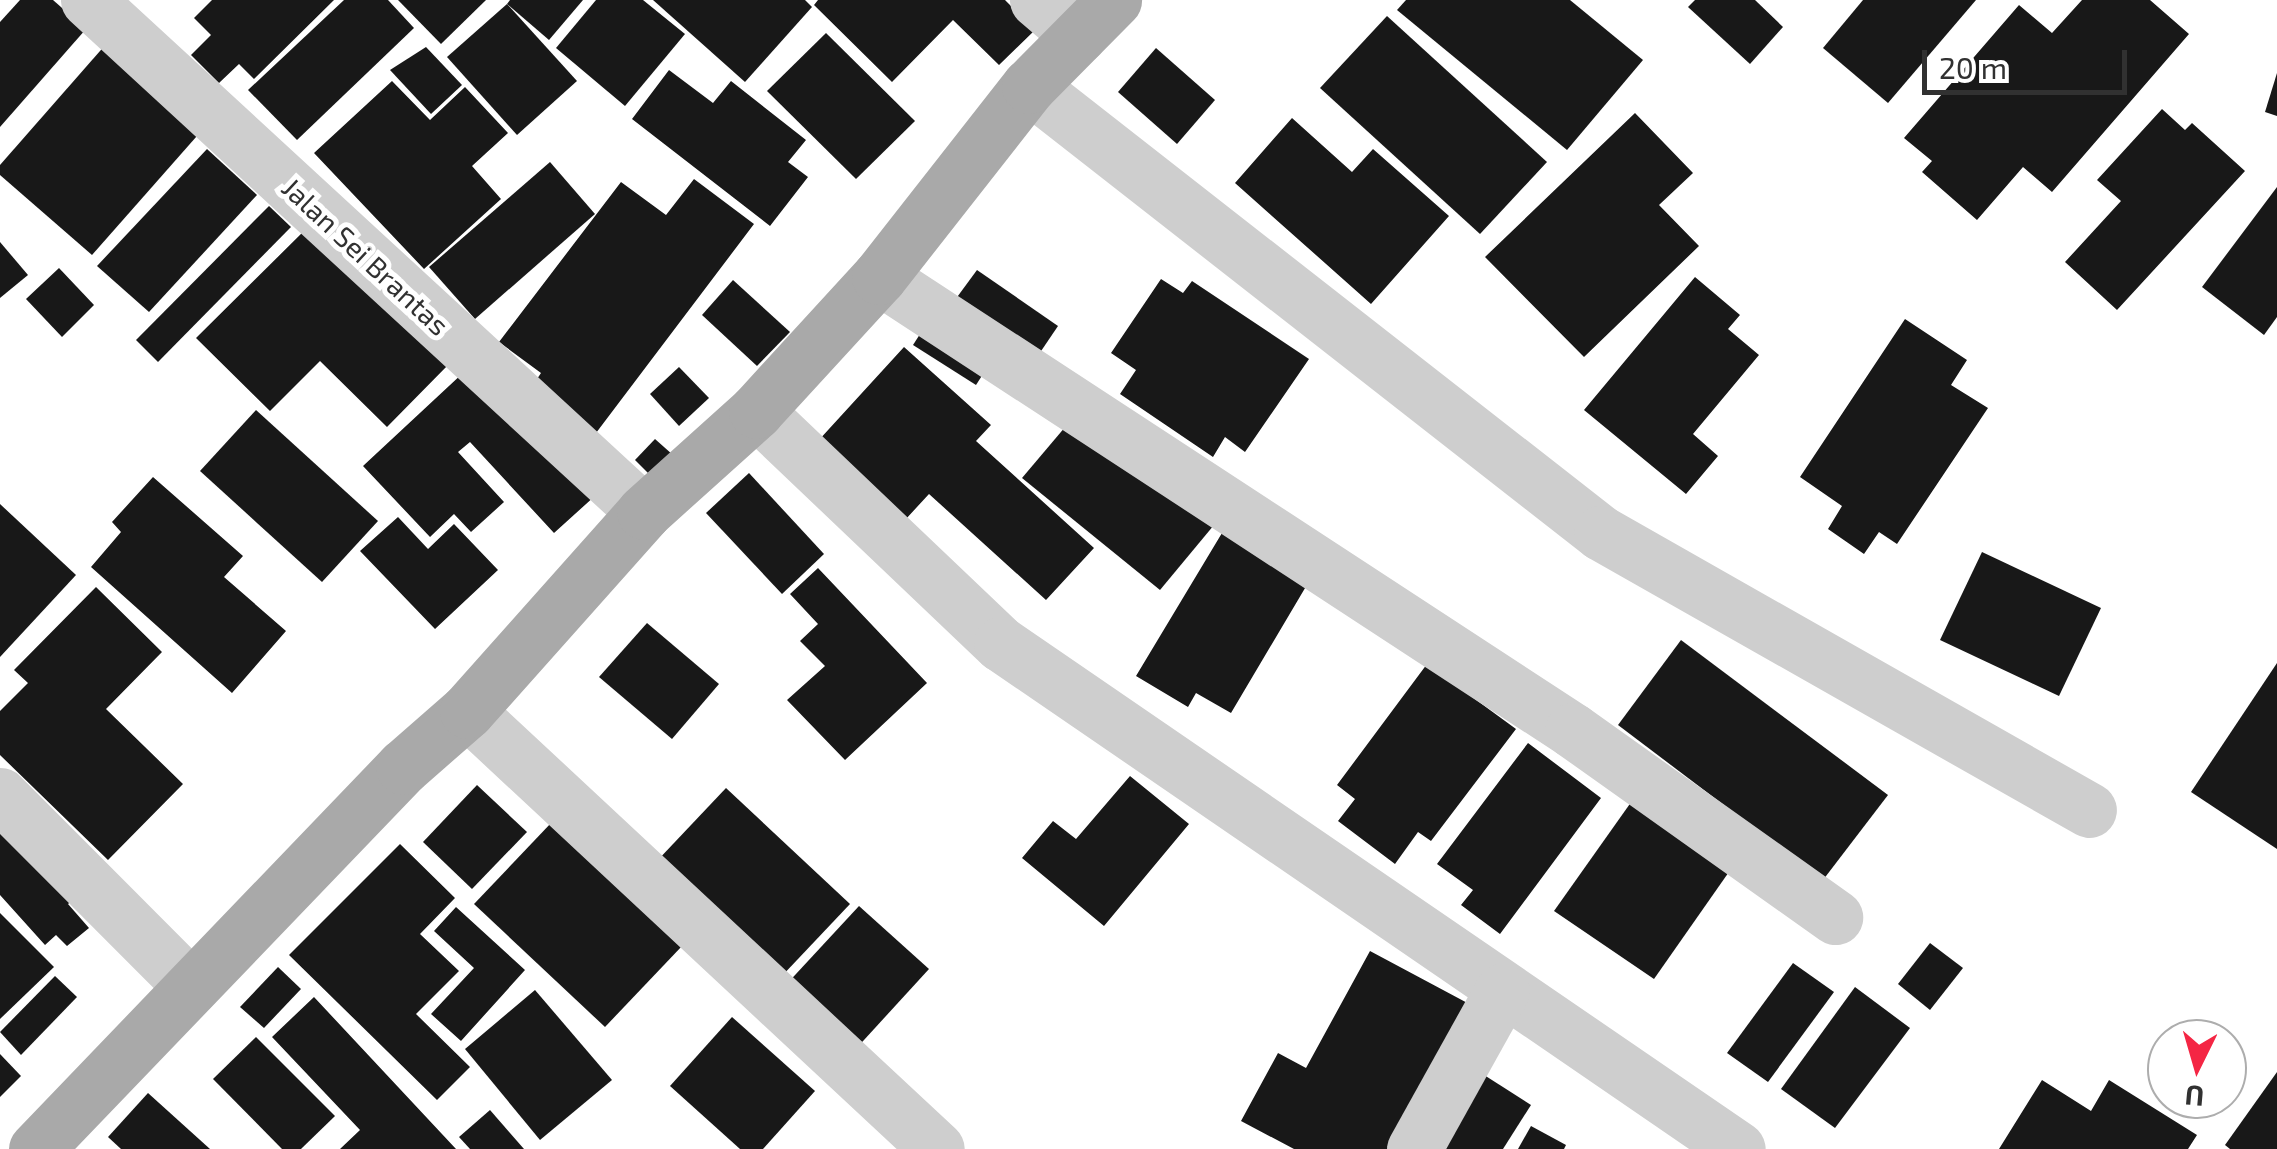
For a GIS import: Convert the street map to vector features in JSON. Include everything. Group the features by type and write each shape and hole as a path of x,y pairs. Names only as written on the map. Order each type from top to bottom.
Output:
{"main road":[{"path":"36,1149 403,767 467,711 644,512 756,411 879,277 1029,86 1096,18"}],"street":[{"name":"Jalan Sei Brantas","path":"88,0 644,512"},
{"path":"1037,0 1096,18"},
{"path":"1029,86 1602,533 2089,810"},
{"path":"879,277 1572,730 1835,917"},
{"path":"756,411 1001,644 1502,991 1738,1149"},
{"path":"467,711 937,1149"},
{"path":"0,796 190,986"},
{"path":"1414,1149 1502,991"}],"building":[{"path":"20,0 53,0 86,29 0,127 0,22"},
{"path":"212,0 334,0 254,79 239,64 219,83 191,55 211,35 194,18"},
{"path":"344,0 388,0 414,28 297,140 248,90"},
{"path":"398,0 486,0 441,44"},
{"path":"510,0 583,0 549,40 507,4"},
{"path":"596,0 643,0 685,34 625,106 556,48"},
{"path":"653,0 805,0 812,7 745,82"},
{"path":"818,0 1005,0 1035,30 999,65 953,20 892,82 814,5"},
{"path":"1406,0 1570,0 1643,60 1567,150 1397,10"},
{"path":"1695,0 1755,0 1783,27 1750,64 1688,7"},
{"path":"1863,0 1976,0 1888,103 1823,48"},
{"path":"2082,0 2150,0 2189,34 2052,192 2023,167 1977,220 1922,172 1932,161 1904,138 2019,5 2052,33"},
{"path":"507,4 577,81 517,135 447,57"},
{"path":"1387,16 1547,162 1480,234 1320,88"},
{"path":"826,33 915,121 856,179 767,91"},
{"path":"107,43 204,128 92,255 0,175 0,165"},
{"path":"426,47 462,85 431,114 390,70"},
{"path":"1156,48 1215,100 1177,144 1118,92"},
{"path":"669,70 713,103 731,81 806,140 788,162 808,177 770,226 632,119"},
{"path":"2277,73 2277,116 2265,112"},
{"path":"392,81 430,120 465,87 508,133 472,166 501,199 424,269 314,153"},
{"path":"2162,109 2185,130 2192,123 2245,171 2117,310 2065,262 2121,201 2097,180"},
{"path":"1635,113 1693,173 1659,205 1699,246 1584,357 1485,257"},
{"path":"1292,118 1352,172 1373,149 1449,216 1371,304 1235,183"},
{"path":"207,149 257,195 149,312 97,266"},
{"path":"550,162 595,214 475,319 429,267"},
{"path":"694,179 754,224 596,433 533,385 541,373 499,342 621,182 666,215"},
{"path":"2277,187 2277,317 2264,335 2202,287"},
{"path":"269,206 291,227 158,362 136,340"},
{"path":"309,226 449,364 387,427 320,361 270,411 196,338"},
{"path":"0,242 28,275 0,298"},
{"path":"59,268 94,305 62,337 26,299"},
{"path":"977,270 1058,326 1035,360 952,304"},
{"path":"1695,277 1740,315 1728,329 1759,355 1693,434 1718,456 1686,494 1584,410"},
{"path":"1161,279 1183,293 1192,281 1309,359 1245,452 1225,437 1213,457 1120,394 1136,370 1111,353"},
{"path":"733,280 790,332 757,366 702,315"},
{"path":"931,317 994,357 976,385 913,345"},
{"path":"1905,319 1967,360 1951,385 1988,408 1897,544 1879,532 1864,554 1828,529 1842,506 1800,477"},
{"path":"904,347 991,425 976,441 1094,548 1046,600 929,494 905,520 818,441"},
{"path":"679,367 709,398 679,426 650,394"},
{"path":"464,372 596,495 554,533 470,442 458,452 504,502 471,532 454,514 430,537 363,466"},
{"path":"256,410 378,521 322,582 200,471"},
{"path":"1077,413 1214,525 1160,590 1022,478"},
{"path":"655,439 673,455 652,477 635,460"},
{"path":"749,473 824,554 782,594 706,513"},
{"path":"153,477 243,556 224,577 286,631 232,693 91,567 121,532 112,522"},
{"path":"0,504 76,575 0,657"},
{"path":"398,517 428,549 454,524 498,570 435,629 360,551"},
{"path":"1225,528 1311,578 1231,713 1196,693 1188,707 1136,676"},
{"path":"1982,552 2101,608 2059,696 1940,640"},
{"path":"818,568 927,683 845,760 787,700 825,666 800,641 818,624 790,594"},
{"path":"96,587 162,652 106,709 183,784 108,860 0,755 0,711 28,683 14,670"},
{"path":"647,623 719,684 672,739 599,677"},
{"path":"1681,640 1888,795 1823,880 1618,725"},
{"path":"2277,663 2277,849 2191,792"},
{"path":"1427,664 1516,729 1431,841 1418,832 1395,864 1338,821 1355,799 1337,785"},
{"path":"1528,743 1601,798 1500,934 1461,905 1473,890 1437,864"},
{"path":"1130,776 1189,824 1104,926 1022,858 1053,821 1076,839"},
{"path":"477,785 527,832 472,889 423,842"},
{"path":"726,788 850,904 780,978 656,862"},
{"path":"1639,791 1738,859 1654,979 1554,911"},
{"path":"0,816 75,898 68,904 89,928 67,946 56,935 45,945 0,895"},
{"path":"552,822 683,945 605,1027 474,904"},
{"path":"400,844 455,898 420,934 459,971 416,1014 470,1067 437,1100 289,955"},
{"path":"859,906 929,969 853,1052 783,988"},
{"path":"456,907 525,970 461,1041 431,1014 474,968 434,931"},
{"path":"0,913 54,967 0,1019"},
{"path":"1930,943 1963,968 1930,1010 1898,984"},
{"path":"1370,951 1473,1006 1395,1149 1294,1149 1241,1121 1278,1053 1306,1068"},
{"path":"1793,963 1834,992 1768,1082 1727,1053"},
{"path":"278,967 301,989 264,1028 240,1007"},
{"path":"55,976 77,997 21,1055 0,1032"},
{"path":"1855,987 1910,1028 1835,1128 1781,1089"},
{"path":"535,990 612,1080 540,1140 465,1049"},
{"path":"314,997 456,1149 340,1149 360,1130 272,1037"},
{"path":"732,1017 815,1091 763,1149 740,1149 670,1086"},
{"path":"256,1037 335,1116 301,1149 282,1149 213,1079"},
{"path":"0,1054 21,1076 0,1097"},
{"path":"2277,1072 2277,1149 2230,1149 2225,1145"},
{"path":"1481,1073 1531,1105 1503,1149 1433,1149"},
{"path":"2042,1080 2091,1111 2109,1080 2147,1104 2147,1119 2171,1119 2197,1135 2188,1149 1999,1149"},
{"path":"148,1093 210,1149 121,1149 108,1137"},
{"path":"490,1110 524,1149 470,1149 459,1137"},
{"path":"1531,1126 1566,1145 1564,1149 1518,1149"}]}
